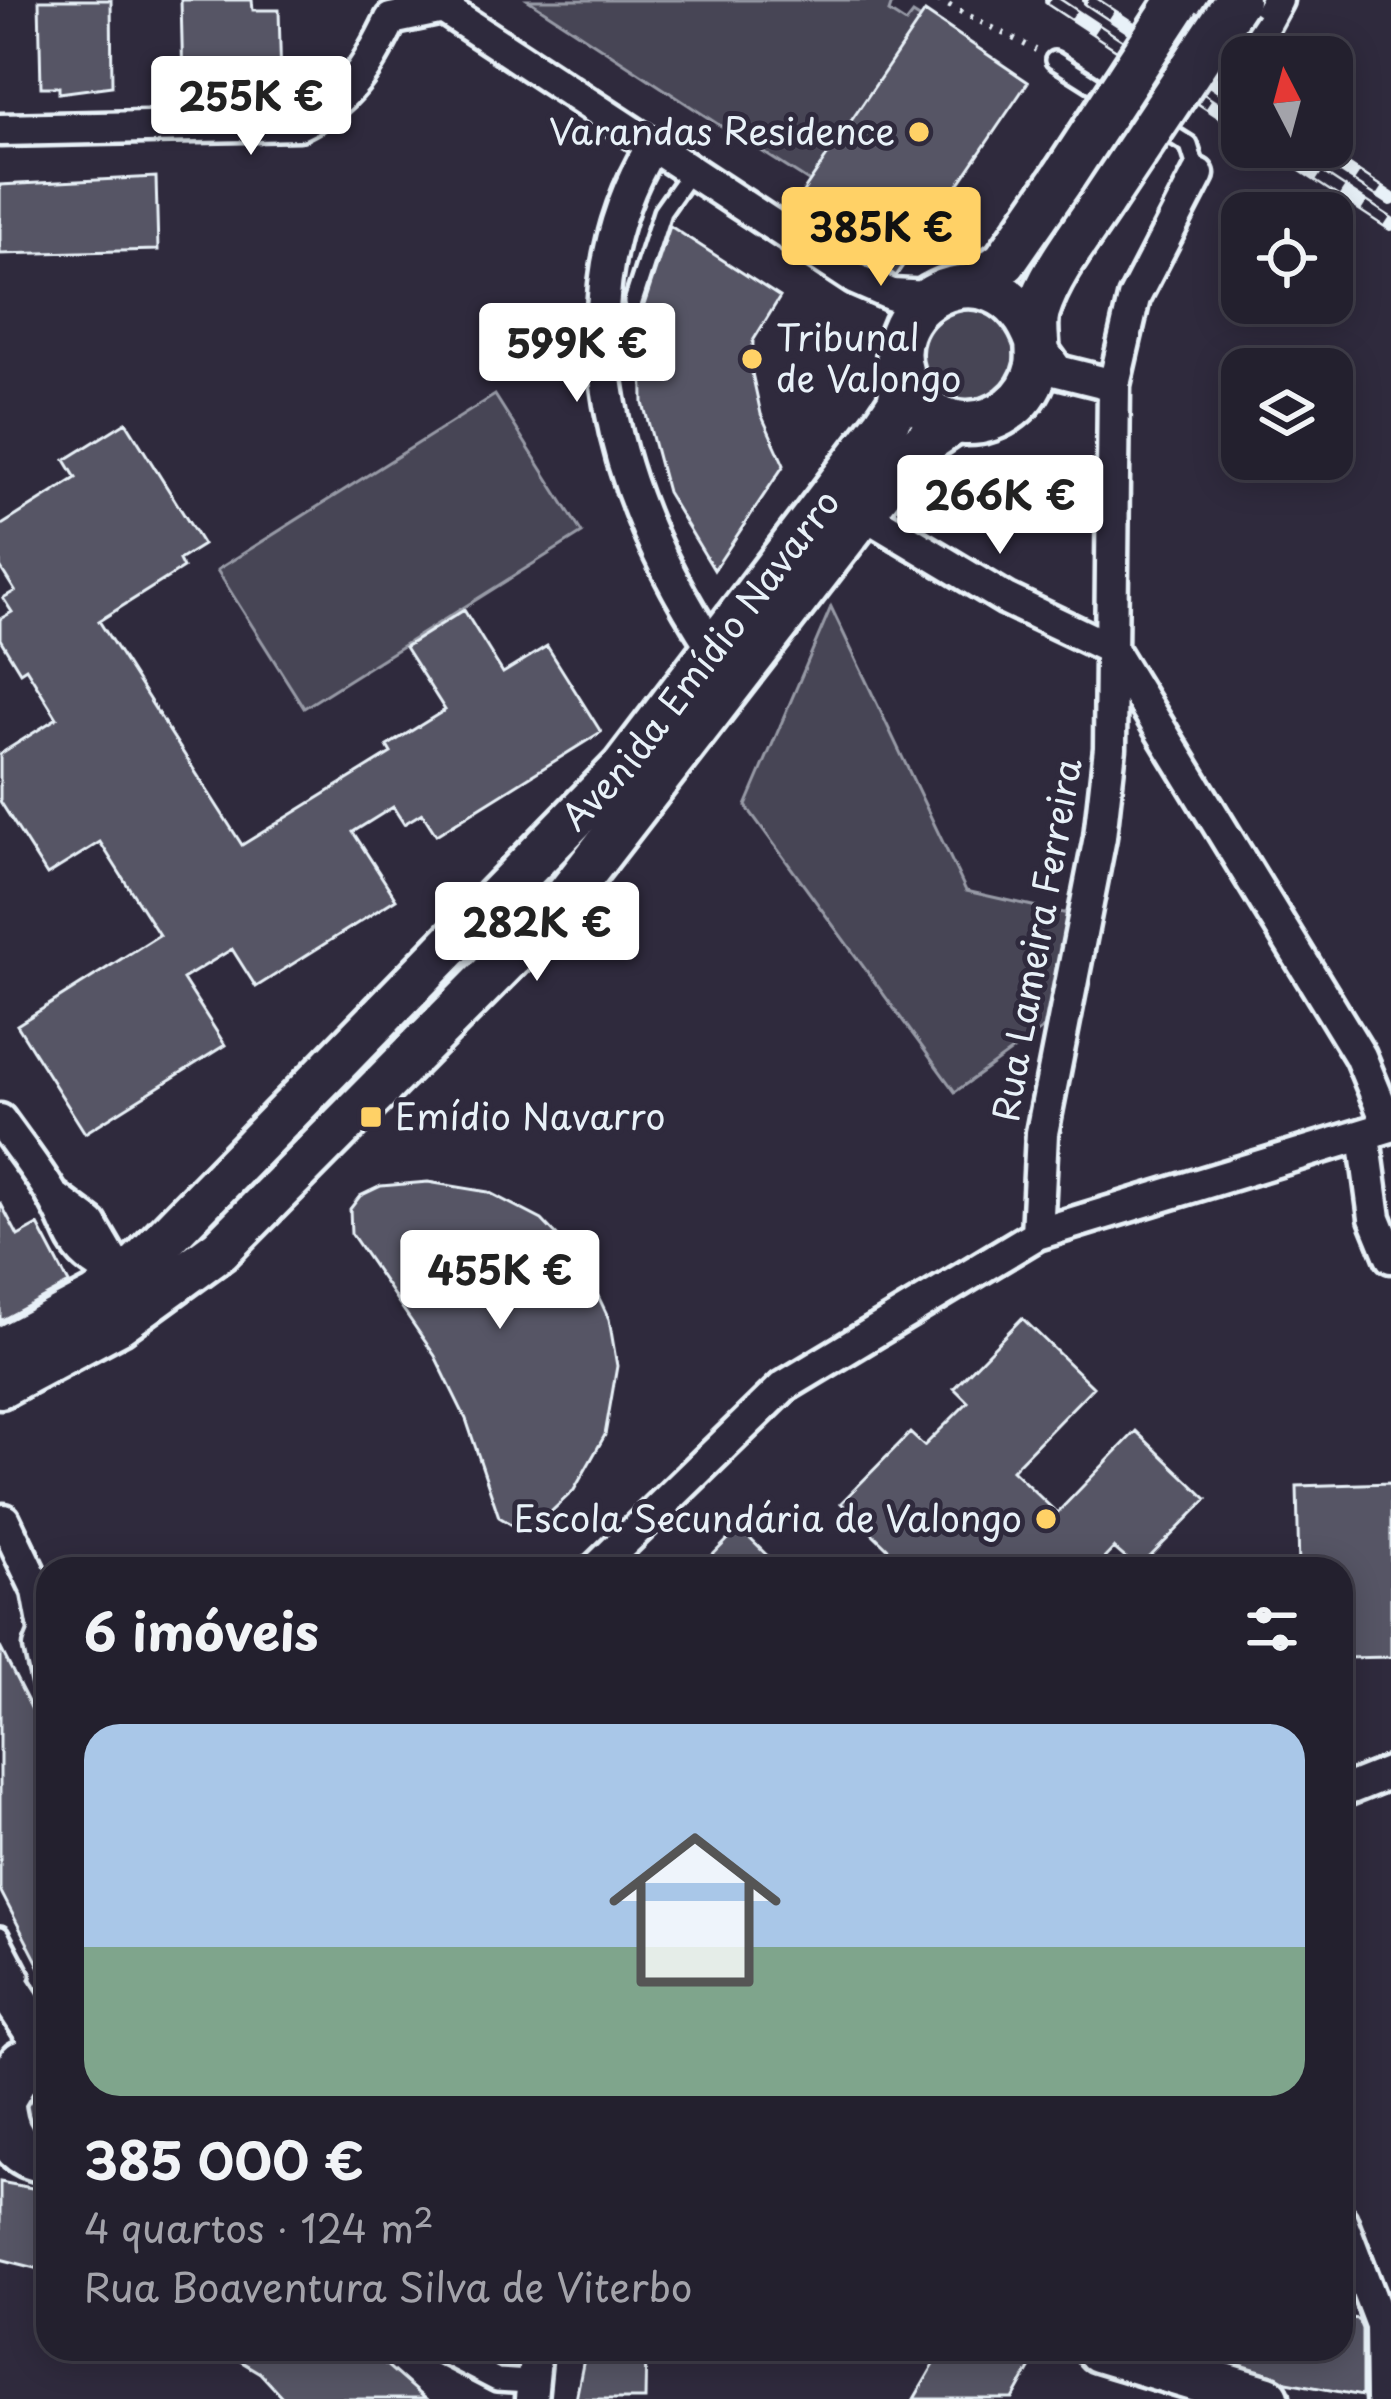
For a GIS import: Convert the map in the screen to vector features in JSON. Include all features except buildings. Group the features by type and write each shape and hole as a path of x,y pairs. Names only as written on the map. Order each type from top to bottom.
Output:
{"main road":[{"path":"902,334 929,297 974,285 1006,261 1179,0"},
{"path":"1030,385 1036,316 1048,288 1237,0"},
{"path":"974,285 1016,303 1037,342"},
{"name":"Avenida Emídio Navarro","path":"0,1386 133,1293 474,922 624,767 899,403 902,334"},
{"path":"903,380 916,400 955,422"},
{"name":"Avenida Emídio Navarro","path":"0,1350 133,1293 220,1249 590,873 915,449 955,422 999,416 1030,385"},
{"path":"474,922 510,957"},
{"path":"0,1976 31,2060 11,2141 36,2158"},
{"path":"0,2022 31,2060"},
{"path":"1139,2361 1267,2399"}],"street":[{"path":"1257,36 1277,0"},
{"path":"0,130 298,124 332,109 367,70 391,19 443,8 855,279 889,311 902,334"},
{"path":"652,146 629,183 606,269 600,354 617,441 644,526 672,587 714,650"},
{"name":"Rua Lameira Ferreira","path":"1037,1234 1042,1133 1100,837 1110,748 1114,385 1134,298 1198,174"},
{"path":"855,279 892,295 929,297"},
{"path":"1037,342 1058,371 1081,379"},
{"path":"1030,385 1058,377 1114,385"},
{"path":"864,514 1006,599 1112,649 1360,1056 1381,1129 1375,1218 1391,1257"},
{"path":"0,1120 52,1195 70,1241 86,1259 133,1293"},
{"path":"608,1557 782,1387 1037,1234 1381,1129"},
{"path":"2,1516 36,1559"},
{"path":"2,1516 36,1587"},
{"path":"1353,1787 1391,1772"},
{"path":"1353,2252 1381,2325 1382,2399"},
{"path":"460,2361 530,2391 534,2361"}],"lane":[{"path":"1054,60 1189,145 1198,174"},
{"path":"633,302 662,212 691,171"},
{"path":"0,1935 31,2060"}],"path":[{"path":"938,0 1054,60"}],"shaded area":[{"path":"528,0 893,0 889,12 906,23 913,14 921,19 810,182 741,138 750,123 739,138"},
{"path":"968,305 987,308 1002,319 1013,334 1013,372 1002,387 987,398 968,401 949,398 934,387 923,372 920,353 923,334 934,319 949,308"},
{"path":"495,395 582,533 304,708 217,570"},
{"path":"831,607 966,891 1068,914 1048,1025 955,1092 746,806"},
{"path":"36,2089 36,2128 29,2124 23,2109 29,2093"}],"railway":[{"path":"1051,0 1221,112"},
{"path":"1089,0 1221,87"},
{"path":"1306,168 1391,224"},
{"path":"1344,168 1391,199"}],"place":[{"name":"Varandas Residence","path":"919,132"},
{"name":"Tribunal de Valongo","path":"752,359"},
{"name":"Emídio Navarro","path":"371,1117"},
{"name":"Escola Secundária de Valongo","path":"1046,1519"}]}
